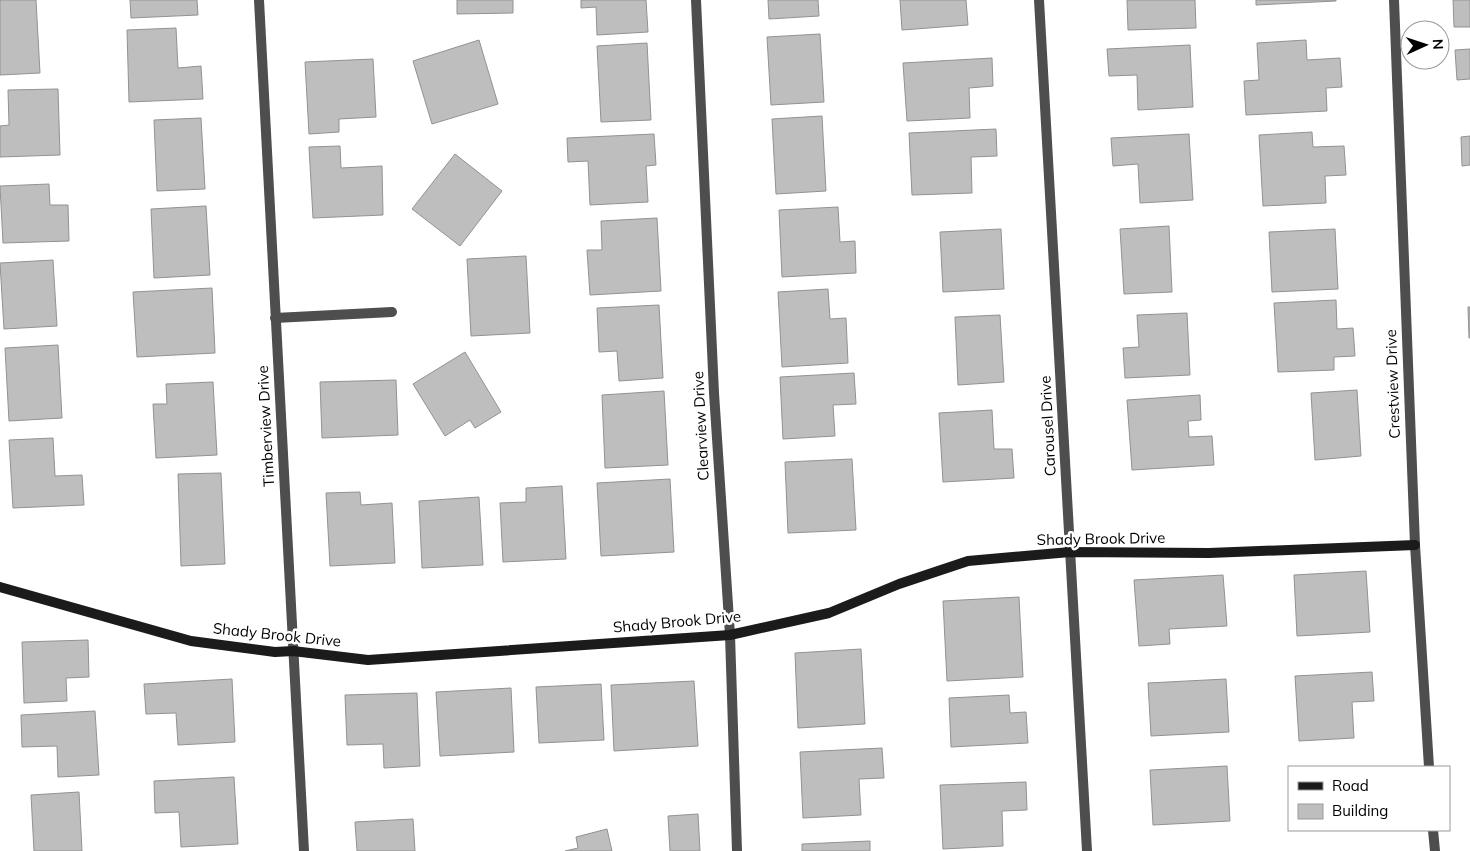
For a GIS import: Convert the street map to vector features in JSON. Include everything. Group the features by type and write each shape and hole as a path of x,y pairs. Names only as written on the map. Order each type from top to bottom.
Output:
{"street":[{"name":"Timberview Drive","path":"259,0 304,851"},
{"name":"Clearview Drive","path":"696,0 714,393 730,635 737,851"},
{"name":"Carousel Drive","path":"1039,0 1087,851"},
{"name":"Crestview Drive","path":"1394,0 1415,545 1429,766"},
{"path":"275,318 392,312"},
{"name":"Shady Brook Drive","path":"0,587 191,641 275,652 293,651 368,660 730,635 829,613 899,584 968,561 1070,552 1209,553 1415,545"},
{"path":"1433,831 1435,851"}],"building":[{"path":"0,0 36,0 40,73 0,75"},
{"path":"130,0 197,0 198,15 131,18"},
{"path":"457,0 513,0 513,13 457,14"},
{"path":"581,0 646,0 648,32 597,35 596,7 581,8"},
{"path":"768,0 818,0 819,16 769,19"},
{"path":"900,0 966,0 968,25 902,30"},
{"path":"1127,0 1195,0 1196,28 1128,30"},
{"path":"1256,0 1336,0 1336,1 1256,5"},
{"path":"1453,0 1470,0 1470,27 1454,27"},
{"path":"176,28 178,68 201,66 203,99 129,102 127,30"},
{"path":"820,34 824,102 771,105 767,37"},
{"path":"479,40 498,104 432,124 413,61"},
{"path":"1306,40 1307,60 1340,58 1342,87 1326,88 1327,111 1246,115 1244,81 1259,80 1257,43"},
{"path":"647,43 651,120 601,122 597,46"},
{"path":"1190,45 1193,107 1138,110 1137,75 1109,76 1107,49"},
{"path":"1470,49 1470,79 1457,80 1455,50"},
{"path":"992,58 993,86 969,88 970,118 907,121 903,63"},
{"path":"373,59 376,117 339,119 339,132 309,134 305,62"},
{"path":"58,89 60,155 0,157 0,126 9,125 8,90"},
{"path":"822,116 826,191 776,194 772,119"},
{"path":"201,118 205,189 157,191 154,120"},
{"path":"996,129 997,156 971,157 972,193 912,195 909,133"},
{"path":"1312,132 1313,147 1344,146 1346,175 1325,176 1326,203 1263,206 1259,135"},
{"path":"654,134 656,165 646,166 648,202 590,205 588,161 568,162 567,138"},
{"path":"1189,134 1193,200 1140,203 1138,164 1113,166 1111,138"},
{"path":"1470,136 1470,165 1462,166 1461,137"},
{"path":"340,146 341,168 382,166 383,215 313,218 309,147"},
{"path":"455,154 502,191 460,246 412,209"},
{"path":"49,184 50,205 68,205 69,241 3,243 0,186"},
{"path":"206,206 210,275 154,278 151,209"},
{"path":"838,207 840,242 855,241 856,273 782,277 779,210"},
{"path":"657,218 661,291 590,295 587,250 602,250 601,221"},
{"path":"1169,226 1172,292 1124,294 1120,229"},
{"path":"1001,229 1004,289 943,292 940,232"},
{"path":"1335,229 1338,289 1272,292 1269,232"},
{"path":"526,256 530,333 471,336 467,259"},
{"path":"53,260 57,326 4,329 0,263"},
{"path":"212,288 215,353 137,357 133,292"},
{"path":"828,289 830,319 846,318 848,363 782,367 778,292"},
{"path":"1336,300 1337,329 1353,328 1355,356 1334,357 1334,370 1278,372 1274,303"},
{"path":"659,305 663,378 619,381 617,351 599,352 597,308"},
{"path":"1468,307 1470,307 1470,338 1469,338"},
{"path":"1187,313 1190,375 1125,378 1123,348 1139,347 1137,315"},
{"path":"1000,315 1004,382 958,385 955,317"},
{"path":"58,345 62,418 9,421 5,348"},
{"path":"465,352 501,412 475,428 470,420 445,436 413,384"},
{"path":"854,373 856,404 833,405 835,436 783,439 780,377"},
{"path":"396,380 398,435 322,438 320,382"},
{"path":"213,382 217,455 156,458 153,404 167,404 166,384"},
{"path":"1357,390 1361,456 1315,460 1311,393"},
{"path":"664,391 668,465 605,468 602,395"},
{"path":"1200,395 1201,420 1188,421 1189,437 1212,436 1214,465 1132,470 1127,400"},
{"path":"992,410 994,449 1012,449 1014,478 943,482 939,413"},
{"path":"53,438 55,476 82,475 84,505 13,508 9,440"},
{"path":"852,459 856,530 788,533 785,462"},
{"path":"221,473 225,564 181,566 178,474"},
{"path":"670,479 674,552 601,556 597,483"},
{"path":"562,486 566,559 503,562 500,503 526,502 526,488"},
{"path":"360,492 361,505 392,503 395,563 330,566 326,493"},
{"path":"479,497 483,565 422,568 419,501"},
{"path":"1366,571 1370,632 1297,636 1294,575"},
{"path":"1223,575 1227,626 1169,629 1170,644 1139,646 1134,580"},
{"path":"1019,597 1023,677 947,681 943,601"},
{"path":"88,640 89,677 66,678 67,701 24,703 22,642"},
{"path":"861,649 865,724 798,728 795,653"},
{"path":"1372,672 1374,701 1352,702 1354,738 1299,741 1295,676"},
{"path":"232,679 235,742 178,745 176,713 146,714 144,684"},
{"path":"1226,679 1229,732 1151,736 1148,683"},
{"path":"694,681 698,746 614,751 611,685"},
{"path":"601,684 604,740 539,743 536,687"},
{"path":"511,688 514,752 440,756 436,692"},
{"path":"417,693 420,766 384,768 383,744 347,745 345,695"},
{"path":"1009,695 1010,713 1026,712 1028,743 951,747 949,698"},
{"path":"95,711 99,775 58,777 57,746 22,747 21,715"},
{"path":"882,748 884,778 859,779 861,815 803,818 800,752"},
{"path":"1227,766 1230,821 1153,825 1150,770"},
{"path":"234,777 238,844 181,847 179,812 155,813 154,781"},
{"path":"1026,782 1027,810 1002,811 1003,846 943,849 940,785"},
{"path":"79,792 82,851 34,851 31,795"},
{"path":"698,814 700,851 670,851 668,816"},
{"path":"413,819 415,851 357,851 355,822"},
{"path":"607,829 612,851 565,851 578,848 576,837"},
{"path":"870,841 870,851 802,851 802,844"}]}
